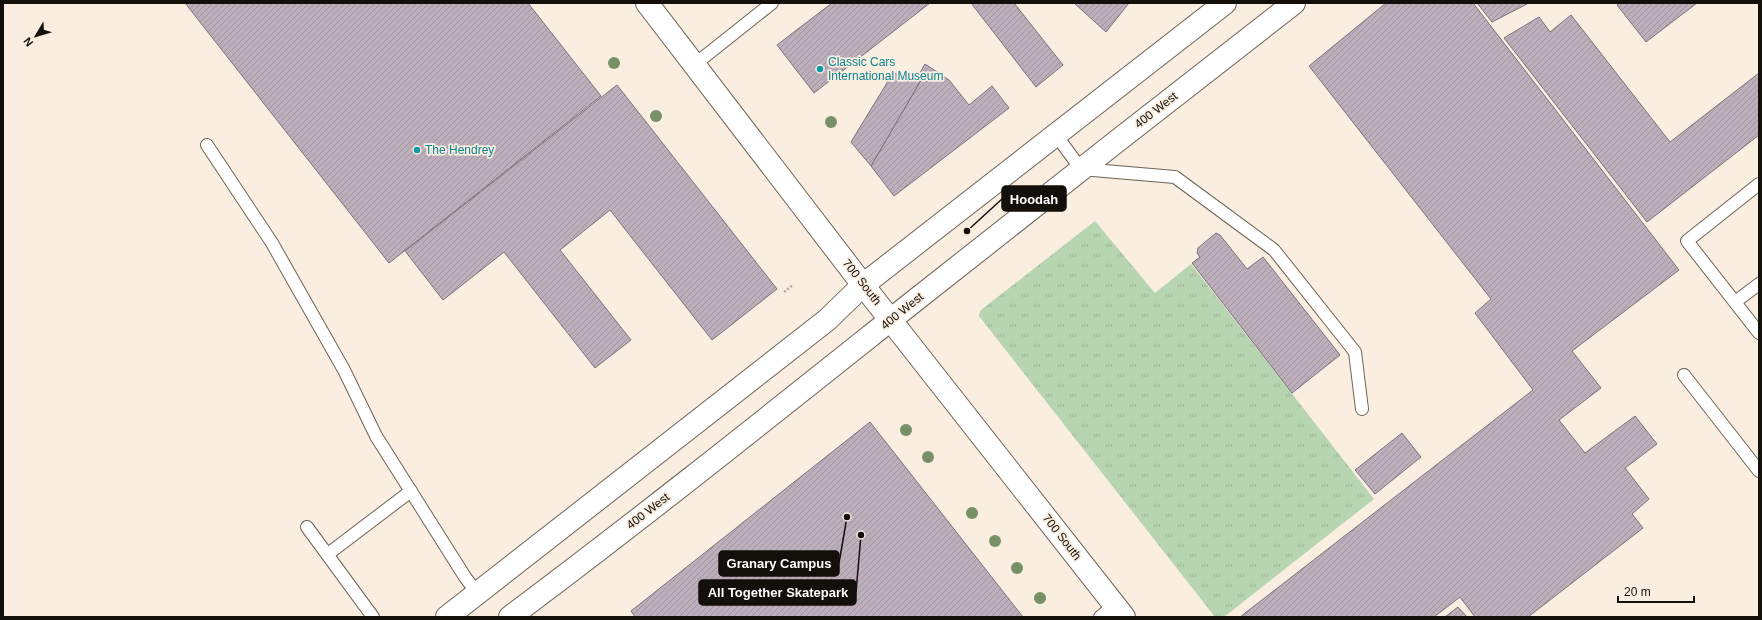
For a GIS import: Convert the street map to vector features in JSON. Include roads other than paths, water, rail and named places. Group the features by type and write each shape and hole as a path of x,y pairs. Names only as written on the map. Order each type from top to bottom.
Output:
{"street":[{"name":"700 South","path":"647,3 891,320 1113,613"},
{"path":"447,617 827,320 863,285 1225,3"},
{"name":"400 West","path":"510,617 566,575 1294,3"}],"lane":[{"path":"694,65 772,3"},
{"path":"1056,135 1081,169 1175,177 1274,250 1355,352 1362,409"},
{"path":"207,145 272,243 344,370 376,436 465,577 477,593"},
{"path":"1759,184 1687,240 1759,333"},
{"path":"1735,302 1759,284"},
{"path":"1684,375 1759,471"},
{"path":"328,554 411,491"},
{"path":"308,527 373,617"}],"place":[{"name":"Classic Cars International Museum","path":"820,69"},
{"name":"The Hendrey","path":"417,150"},
{"name":"Hoodah","path":"967,231"},
{"name":"Granary Campus","path":"847,517"},
{"name":"All Together Skatepark","path":"861,535"}]}
